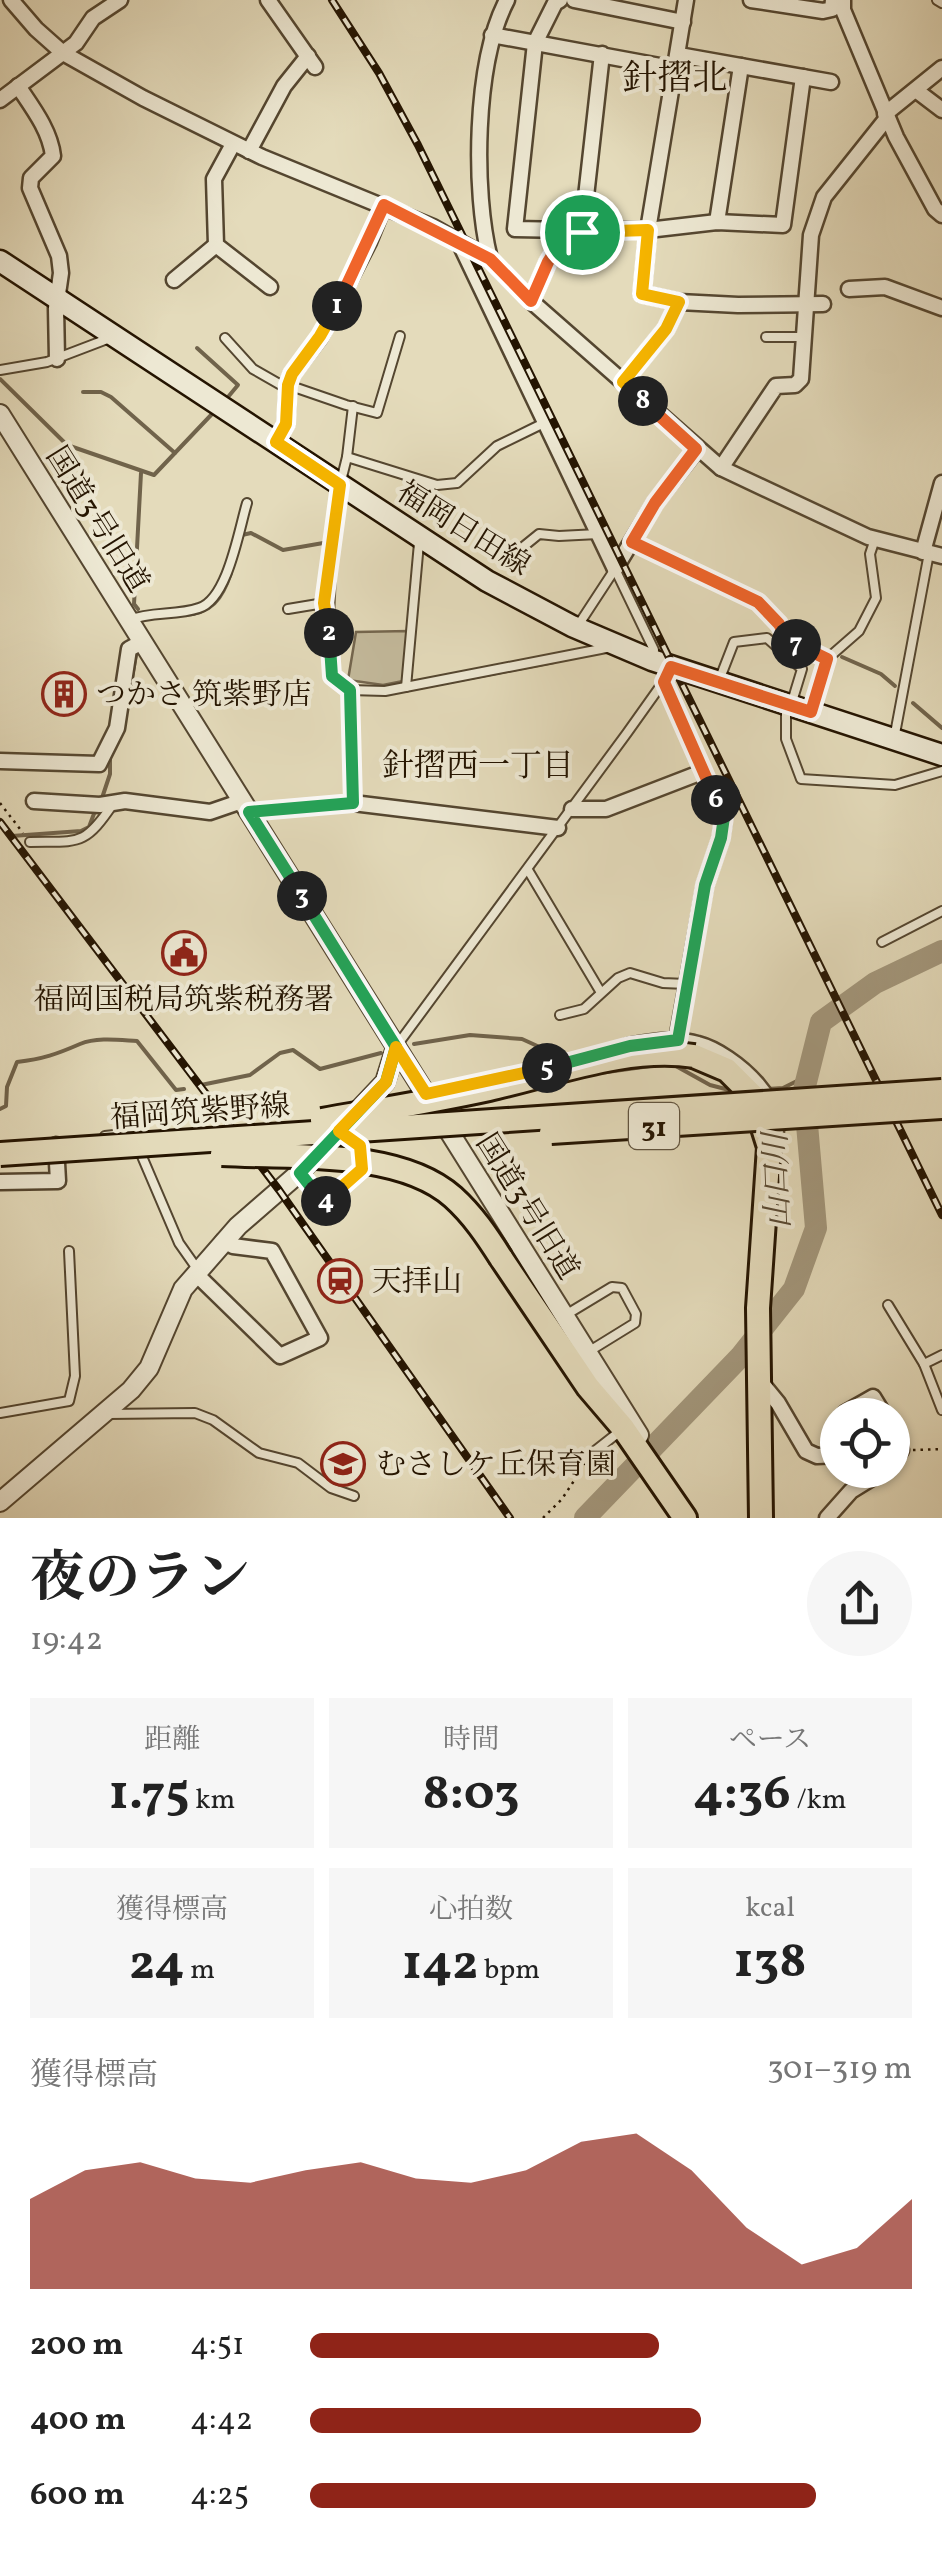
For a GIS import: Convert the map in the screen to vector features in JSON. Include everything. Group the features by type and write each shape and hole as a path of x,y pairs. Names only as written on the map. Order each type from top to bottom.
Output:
{"main road":[{"name":"福岡日田線","path":"0,261 419,537 487,580 576,628 662,670 718,682 942,755"},
{"path":"165,1144 386,1109 686,1048 727,1070 753,1096 769,1147 758,1308 760,1518"},
{"name":"福岡筑紫野線","path":"0,1154 942,1090"},
{"name":"福岡筑紫野線","path":"0,1168 942,1107"},
{"path":"222,1154 364,1161 400,1169 450,1194 470,1214 588,1387 629,1428 688,1518"}],"street":[{"path":"11,0 63,53 233,144 384,205 490,259 531,301 721,468 807,511 875,539 932,554 942,483"},
{"path":"0,100 63,53 93,18 120,0"},
{"path":"249,151 284,86 311,62 268,0"},
{"path":"490,259 481,223 484,76 492,35 507,0"},
{"path":"560,0 534,43 515,229 648,230 718,222 782,225 804,78"},
{"path":"574,0 683,22"},
{"path":"686,0 648,230 642,294 679,302 824,304"},
{"path":"751,0 823,11 832,8 833,0"},
{"path":"843,0 843,10 886,116 935,209 942,215"},
{"path":"492,35 602,54 741,66 830,82"},
{"path":"531,301 548,262 575,231 602,54"},
{"path":"718,222 741,66"},
{"path":"721,468 776,386 795,385 800,379 812,234 824,196 886,116 942,68"},
{"path":"18,86 44,126 53,150 53,156 31,178 30,188 59,256 57,359"},
{"path":"917,90 942,110"},
{"path":"233,144 214,179 216,245 270,288"},
{"path":"276,442 286,424 292,374 320,336 384,205"},
{"path":"460,243 614,569"},
{"path":"174,280 216,245"},
{"path":"850,290 885,287 942,308"},
{"path":"623,382 666,329 679,302"},
{"name":"国道3号旧道","path":"0,414 588,1353 629,1428"},
{"path":"614,569 655,503 696,449"},
{"path":"0,760 99,764 117,728 130,649 142,642"},
{"path":"426,1094 630,1046 686,1048 686,984 705,885 724,817 702,772 606,809 572,809"},
{"path":"34,801 114,802 210,812 246,807"},
{"path":"353,803 558,828"},
{"path":"0,1502 132,1390 148,1368 169,1315 197,1272 223,1242 300,1173 386,1082 396,1047"},
{"path":"0,1143 56,1141 58,1181 0,1182"},
{"path":"197,1272 280,1356 320,1338 272,1250 223,1242"},
{"path":"760,1376 806,1451 820,1456"},
{"path":"827,1518 854,1488"}],"lane":[{"path":"0,370 57,359 114,336"},
{"path":"225,338 253,369 288,387 377,413 400,336"},
{"path":"766,336 804,337"},
{"path":"352,406 324,603 332,676 350,690 385,691 616,646"},
{"path":"347,457 437,484 457,483 497,446 544,423"},
{"path":"129,620 146,613 202,608 212,599 225,579 247,502"},
{"path":"518,551 539,534 598,534"},
{"path":"406,688 419,537"},
{"path":"796,707 827,659 859,631 876,598 870,554 875,539"},
{"path":"632,542 758,602 787,639 827,659"},
{"path":"894,739 932,554"},
{"path":"576,628 614,569"},
{"path":"614,569 654,650 702,772"},
{"path":"288,609 324,603"},
{"path":"718,682 734,642 766,638 802,669 786,738 801,779 895,785 942,771"},
{"path":"396,1047 572,809 662,670"},
{"path":"246,807 353,803 350,690"},
{"path":"30,842 75,841 94,832 114,802"},
{"path":"528,870 600,991"},
{"path":"882,942 942,910"},
{"path":"560,1014 584,1009 600,991 630,973 663,983 686,984"},
{"path":"300,1173 324,1202 358,1174 363,1151 339,1131"},
{"path":"56,1141 132,1133 179,1243 197,1272"},
{"path":"0,1413 69,1401 75,1376 69,1252"},
{"path":"564,1316 612,1287 622,1288 636,1314 635,1323 588,1353"},
{"path":"888,1304 924,1364 942,1410"},
{"path":"924,1364 942,1355"},
{"path":"104,1414 196,1413 213,1420 259,1453 298,1463 331,1488 354,1496"},
{"path":"591,1454 629,1428"}],"path":[{"path":"0,803 30,842"},
{"path":"910,1450 942,1449"},
{"path":"543,1518 562,1499 591,1454"}],"shaded area":[{"path":"408,631 403,681 383,685 348,680 356,632"}],"waterway":[{"path":"197,348 238,385 228,397"},
{"path":"0,379 67,445 154,475 212,414"},
{"path":"83,392 101,392 111,397 175,453"},
{"path":"138,609 134,604 141,473"},
{"path":"242,535 251,533 283,550 329,542"},
{"path":"336,548 333,621 338,673 345,682"},
{"path":"183,615 209,608 224,590 231,573"},
{"path":"123,728 136,655"},
{"path":"842,657 881,674 895,686"},
{"path":"391,693 554,662"},
{"path":"913,703 942,728"},
{"path":"102,798 110,774 110,754"},
{"path":"12,836 81,831 89,827 95,811"},
{"name":"山口川","path":"585,1518 740,1357 794,1289 816,1228 804,1090 821,1022 875,983 942,951"},
{"path":"414,1044 470,1035 522,1039 568,1060"},
{"path":"0,1109 6,1106 7,1087 17,1062 50,1056 94,1040 137,1041 176,1090 184,1089"},
{"path":"201,1085 250,1075 280,1053 293,1050 320,1069 381,1053"},
{"path":"674,1065 710,1085 733,1091"},
{"path":"600,1073 650,1066"},
{"path":"768,1089 783,1088 807,1076"}],"railway":[{"path":"332,0 379,73 418,145 942,1215"},
{"path":"0,822 279,1190 510,1518"}],"place":[{"name":"つかさ 筑紫野店","path":"64,694"},
{"name":"福岡国税局筑紫税務署","path":"184,953"},
{"name":"天拝山","path":"340,1281"},
{"name":"むさしケ丘保育園","path":"343,1464"}],"district":[{"name":"針摺北","path":"675,77"},
{"name":"針摺西一丁目","path":"478,765"}],"route":[{"path":"582,232 568,230 531,301 490,259 384,205 320,336 288,385 286,424 276,442 340,485 324,618 330,637 332,676 350,690 353,803 249,812 396,1047 386,1082 300,1173 324,1202 362,1169 360,1146 354,1140 339,1131 386,1082 393,1066 396,1047 426,1094 630,1046 678,1040 705,885 724,817 664,682 671,667 811,712 827,659 787,639 758,602 632,542 655,503 696,449 623,382 666,329 679,302 642,294 648,230 582,232"}]}
